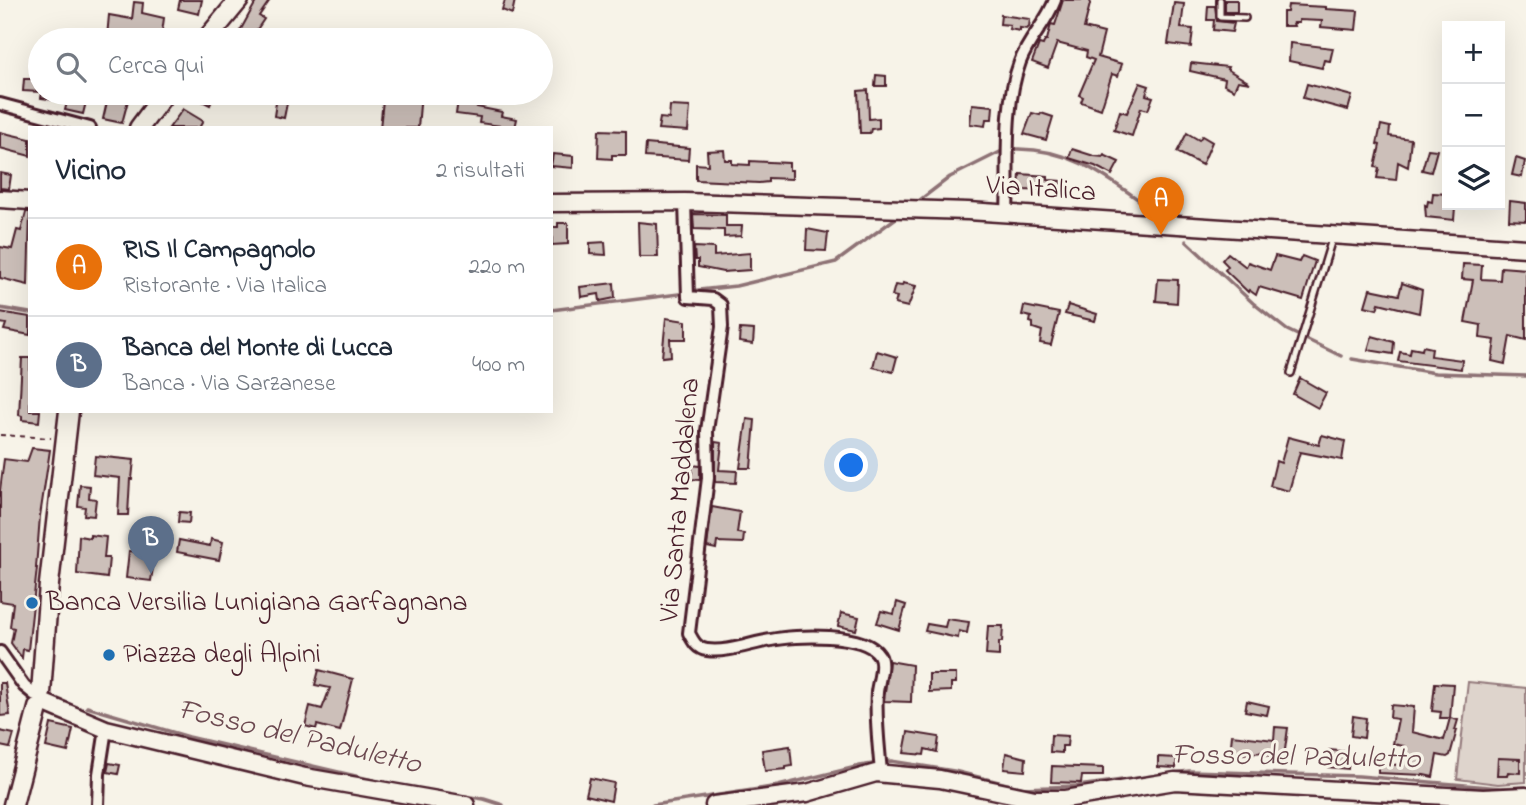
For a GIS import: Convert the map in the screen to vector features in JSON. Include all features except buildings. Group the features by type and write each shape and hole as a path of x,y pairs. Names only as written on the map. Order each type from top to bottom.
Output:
{"main road":[{"path":"216,28 239,0"},
{"path":"140,126 156,105"},
{"path":"13,805 40,700 49,584 69,413"}],"street":[{"path":"1007,215 1014,79 1021,59 1055,0"},
{"path":"0,104 82,126"},
{"path":"4,199 28,201"},
{"path":"4,199 28,205"},
{"name":"Via Italica","path":"553,203 685,202 968,211 1526,248"},
{"name":"Via Santa Maddalena","path":"685,202 687,292 713,299 721,305 722,327 707,431 708,478 689,633 694,644 706,650 732,648 774,639 804,638 859,640 870,645 880,656 881,663 877,694 880,766"},
{"path":"0,652 24,686 40,700 106,729 304,777 466,805"},
{"path":"98,805 99,774 106,729"},
{"path":"714,805 807,793 880,766 1035,799 1065,799 1175,782 1482,802 1526,796"}],"lane":[{"path":"1220,0 1220,17 1245,18"},
{"path":"1291,373 1333,236"}],"path":[{"path":"0,435 66,440"}],"shaded area":[{"path":"1468,682 1526,688 1526,782 1498,784 1457,779"}],"waterway":[{"path":"1014,149 1035,150 1073,160 1107,178 1156,212"},
{"path":"920,200 950,177 1002,151"},
{"path":"690,291 736,286 836,262 896,218"},
{"path":"1186,241 1253,303 1287,330 1341,356"},
{"path":"553,310 679,294"},
{"path":"0,308 28,313"},
{"path":"1352,359 1435,373 1526,376"},
{"name":"Fosso del Paduletto","path":"87,707 189,737 394,785"},
{"name":"Fosso del Paduletto","path":"653,805 778,786 891,761 954,771 1023,788 1078,786 1189,771 1359,776 1501,788 1526,787"},
{"name":"Fosso del Paduletto","path":"443,793 484,799 503,805"}],"place":[{"name":"RIS Il Campagnolo","path":"1161,235"},
{"name":"Banca del Monte di Lucca","path":"151,574"},
{"name":"Banca Versilia Lunigiana Garfagnana","path":"32,603"},
{"name":"Piazza degli Alpini","path":"109,655"}]}
